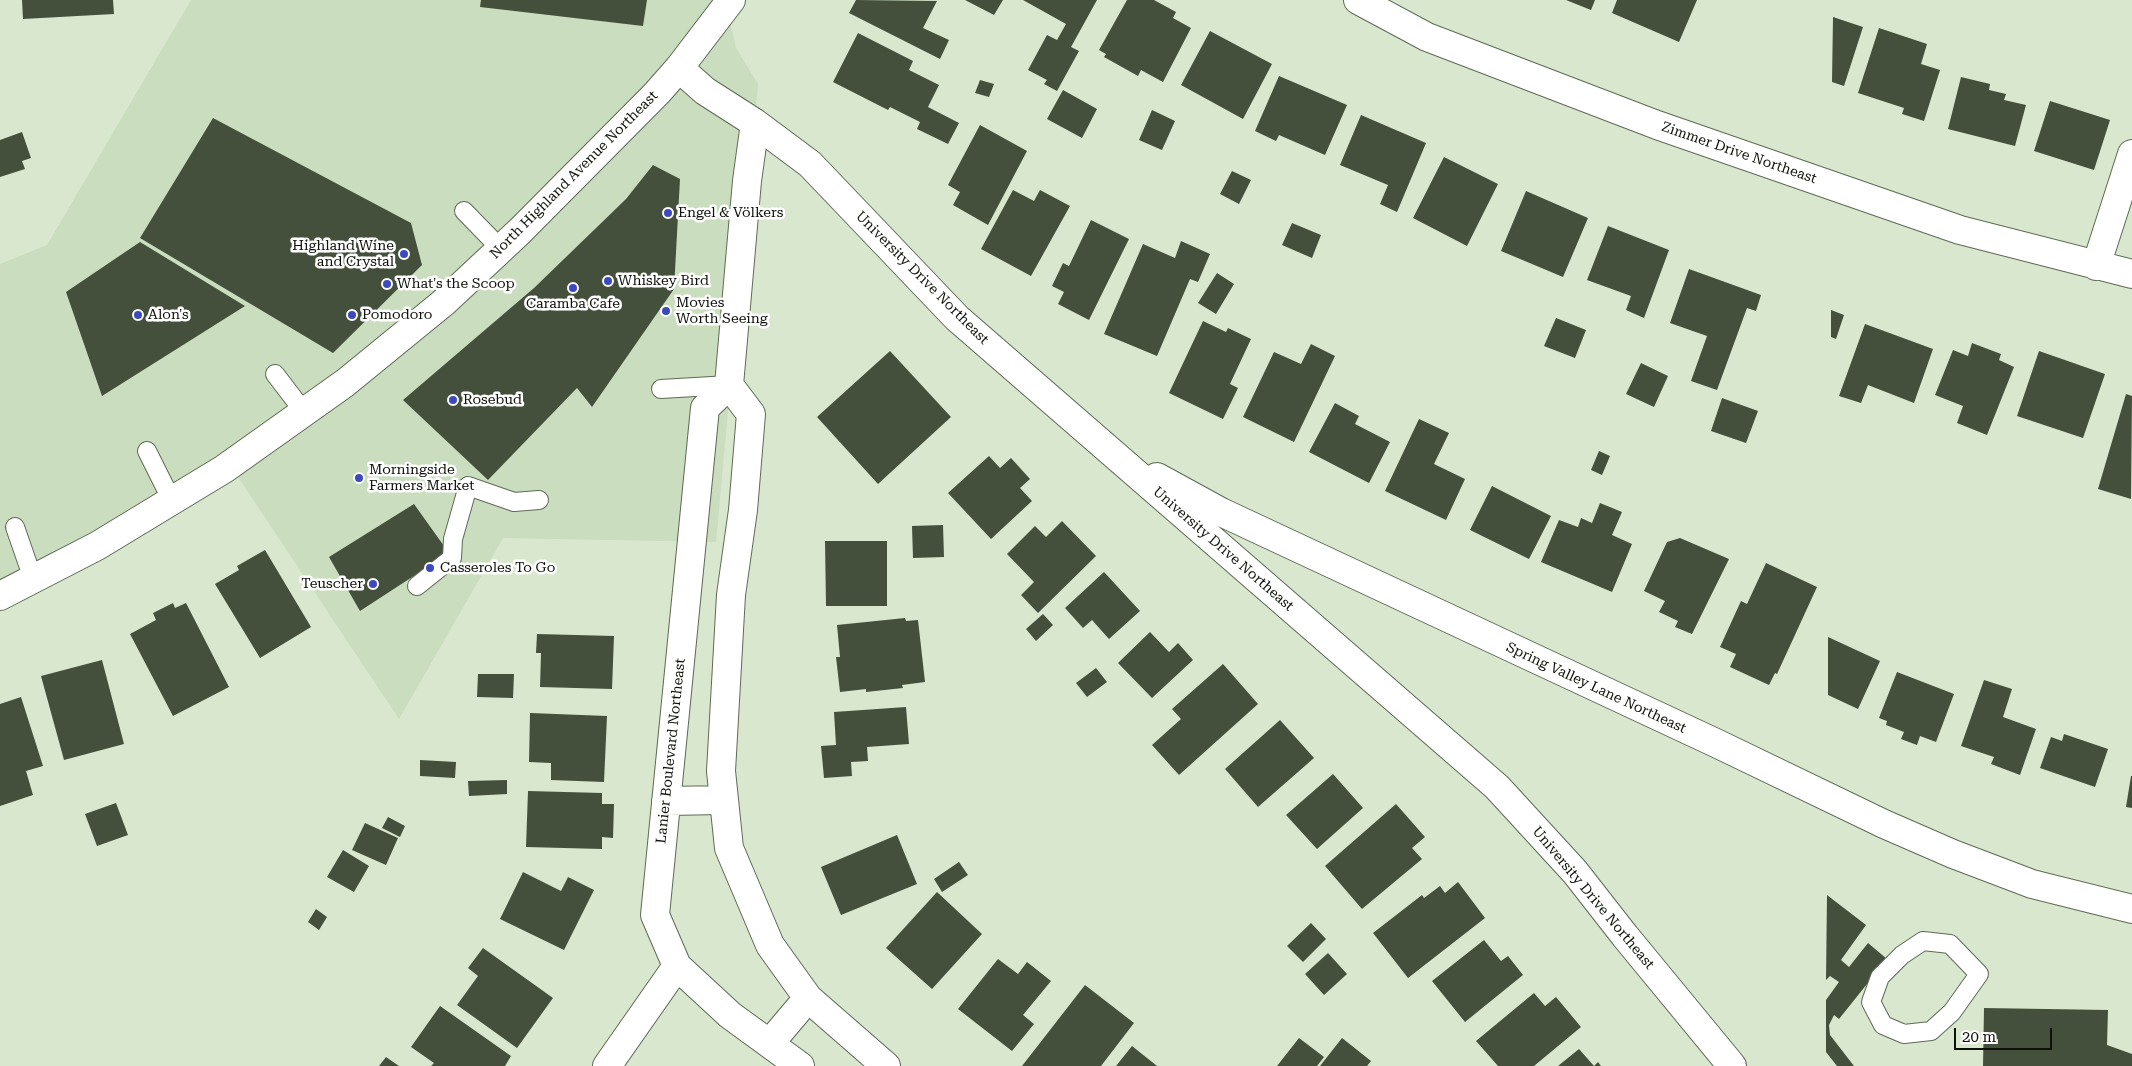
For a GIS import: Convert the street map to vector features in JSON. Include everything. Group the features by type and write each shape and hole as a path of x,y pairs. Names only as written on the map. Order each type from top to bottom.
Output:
{"street":[{"name":"North Highland Avenue Northeast","path":"0,596 98,546 224,469 345,383 443,303 501,249 679,68 731,0"},
{"name":"Zimmer Drive Northeast","path":"1358,0 1427,37 1657,125 1960,230 2132,274"},
{"name":"University Drive Northeast","path":"679,68 705,91 755,123 810,164 957,318 1497,788 1575,872 1732,1066"},
{"path":"755,123 747,181 729,385 751,414 743,510 731,595 720,771 729,848 770,945 808,998 886,1066"},
{"path":"2096,266 2132,154"},
{"name":"Lanier Boulevard Northeast","path":"729,385 705,408 655,915 677,966 730,1015 800,1066"},
{"name":"Spring Valley Lane Northeast","path":"1079,425 1160,478 1221,512 1718,744 1884,824 1953,854 2032,884 2132,909"},
{"path":"666,801 724,800"},
{"path":"607,1066 677,966"},
{"path":"770,1043 808,998"}],"lane":[{"path":"464,211 501,249"},
{"path":"275,374 304,412"},
{"path":"661,389 729,385"},
{"path":"147,451 172,501"},
{"path":"417,586 452,558 453,539 468,486 514,502 538,500"},
{"path":"15,527 33,579"},
{"path":"1923,941 1950,944 1979,974 1952,1012 1931,1031 1904,1034 1883,1025 1871,1002 1880,977 1902,955 1923,941"}],"shaded area":[{"path":"191,0 725,0 736,48 758,84 716,542 503,538 399,719 238,477 0,588 0,264 47,245"}],"building":[{"path":"22,0 113,0 114,14 23,19"},
{"path":"481,0 647,0 643,26 480,7"},
{"path":"856,0 937,1 923,28 949,40 940,59 849,13"},
{"path":"965,0 1003,0 994,15"},
{"path":"1023,0 1097,0 1071,47 1079,51 1057,91 1044,84 1047,80 1028,70 1047,35 1057,40 1066,24"},
{"path":"1127,0 1154,0 1176,12 1173,18 1191,28 1163,82 1141,70 1138,76 1104,57 1106,54 1099,50"},
{"path":"1566,0 1595,0 1591,10"},
{"path":"1617,0 1697,0 1679,42 1612,13"},
{"path":"1833,17 1863,27 1844,86 1832,82"},
{"path":"1879,28 1927,44 1921,64 1940,70 1924,121 1902,114 1904,108 1858,93"},
{"path":"1210,31 1272,64 1243,119 1181,85"},
{"path":"858,33 913,61 909,70 939,85 928,107 959,123 948,144 917,129 920,122 890,107 888,110 833,82"},
{"path":"1279,76 1347,105 1325,155 1279,135 1276,141 1255,131"},
{"path":"1961,77 1990,84 1989,90 2006,94 2004,100 2026,105 2015,146 1948,129"},
{"path":"980,80 994,84 989,97 975,93"},
{"path":"1063,90 1097,109 1082,138 1047,119"},
{"path":"2050,101 2110,120 2094,170 2034,151"},
{"path":"1152,110 1175,121 1162,150 1139,140"},
{"path":"1361,115 1426,143 1397,212 1380,204 1388,185 1340,165"},
{"path":"213,118 411,223 422,265 333,353 140,238"},
{"path":"980,125 1027,151 988,225 953,205 960,192 948,185"},
{"path":"22,132 31,158 22,161 25,169 0,177 0,140"},
{"path":"1444,157 1498,184 1467,246 1413,218"},
{"path":"653,165 680,179 674,289 592,407 577,388 488,480 403,400 534,288 626,199"},
{"path":"1232,171 1251,180 1239,204 1220,194"},
{"path":"1013,190 1034,201 1040,190 1070,206 1031,276 981,249"},
{"path":"1526,191 1588,218 1563,277 1501,251"},
{"path":"1091,220 1129,239 1089,320 1058,304 1064,292 1052,286 1063,263 1069,266"},
{"path":"1292,223 1321,235 1312,258 1282,245"},
{"path":"1608,226 1669,250 1644,318 1626,310 1631,296 1587,280"},
{"path":"1181,241 1210,254 1198,282 1190,279 1157,356 1104,334 1143,244 1175,258"},
{"path":"140,242 245,306 102,396 66,292"},
{"path":"1689,269 1761,295 1756,311 1747,308 1717,390 1691,381 1707,336 1670,323"},
{"path":"1217,273 1234,284 1216,314 1198,303"},
{"path":"1831,310 1844,315 1836,339 1831,337"},
{"path":"1556,318 1586,330 1575,358 1544,346"},
{"path":"1203,321 1226,332 1228,328 1251,339 1230,384 1238,388 1223,419 1169,393"},
{"path":"1865,324 1933,349 1914,403 1868,385 1861,403 1839,396"},
{"path":"1972,343 2001,354 1999,360 2014,367 1987,435 1957,423 1963,406 1935,395 1953,350 1968,356"},
{"path":"1311,344 1335,356 1294,442 1243,417 1274,352 1301,364"},
{"path":"890,351 951,417 878,484 817,417"},
{"path":"2039,351 2105,374 2083,438 2017,416"},
{"path":"1641,363 1668,376 1654,407 1626,394"},
{"path":"2126,394 2132,396 2131,499 2098,489"},
{"path":"1722,398 1758,411 1746,443 1711,431"},
{"path":"1335,403 1359,416 1355,424 1390,442 1369,483 1309,452"},
{"path":"1419,419 1449,433 1434,464 1465,479 1446,520 1385,491"},
{"path":"1599,451 1610,456 1602,475 1591,470"},
{"path":"989,456 1000,468 1011,458 1030,479 1020,488 1032,501 991,539 948,493"},
{"path":"1492,486 1551,516 1529,559 1470,530"},
{"path":"1600,503 1622,512 1612,535 1632,544 1612,592 1541,562 1559,520 1578,527 1581,518 1592,523"},
{"name":"Teuscher","path":"414,504 449,553 360,611 329,557"},
{"path":"1062,521 1096,556 1038,613 1021,595 1034,582 1007,554 1035,526 1046,537"},
{"path":"943,525 944,557 913,558 912,526"},
{"path":"1680,538 1729,559 1692,634 1675,627 1678,621 1659,612 1665,601 1644,591 1667,542"},
{"path":"825,541 887,541 887,606 826,606"},
{"path":"265,550 311,627 260,658 215,584 239,570 237,566"},
{"path":"1766,563 1817,587 1777,674 1775,673 1769,685 1730,667 1736,654 1720,647 1741,601 1747,604"},
{"path":"1104,572 1140,611 1109,639 1092,620 1083,628 1065,608"},
{"path":"173,603 175,608 186,603 229,687 173,716 130,634 156,620 153,613"},
{"path":"1043,614 1053,625 1036,641 1026,629"},
{"path":"905,618 906,621 918,620 925,682 902,685 903,688 866,692 866,689 840,692 836,657 840,657 837,625"},
{"path":"1150,632 1169,652 1178,643 1193,660 1152,698 1118,663"},
{"path":"537,634 614,636 612,689 540,687 541,653 536,653"},
{"path":"1828,637 1880,661 1858,709 1828,695"},
{"path":"102,660 124,744 64,760 41,676"},
{"path":"1223,664 1258,704 1179,775 1152,745 1181,719 1172,709"},
{"path":"1096,668 1107,682 1087,697 1076,683"},
{"path":"1897,672 1954,694 1936,742 1920,736 1917,745 1901,739 1904,732 1886,725 1887,721 1879,718"},
{"path":"478,674 514,674 513,698 477,697"},
{"path":"1984,680 2012,689 2003,717 2036,729 2020,775 1991,764 1994,757 1961,746"},
{"path":"21,697 43,766 26,771 33,795 0,806 0,704"},
{"path":"906,707 909,744 867,747 868,761 851,762 852,776 824,778 821,746 836,745 834,712"},
{"path":"530,713 607,716 604,782 551,780 551,763 529,762"},
{"path":"1280,720 1314,758 1258,807 1225,769"},
{"path":"2064,734 2108,749 2095,787 2040,768 2051,737 2062,741"},
{"path":"420,760 456,762 455,778 420,776"},
{"path":"1333,774 1363,808 1317,849 1286,815"},
{"path":"2132,776 2132,808 2126,807"},
{"path":"507,780 507,794 469,796 468,781"},
{"path":"528,791 602,793 602,804 614,804 613,838 602,837 602,849 526,847"},
{"path":"116,803 128,835 97,846 85,814"},
{"path":"1396,804 1425,837 1412,848 1422,859 1362,909 1325,866"},
{"path":"388,817 405,826 400,837 382,828"},
{"path":"365,823 398,838 386,865 352,850"},
{"path":"897,835 917,884 841,915 821,867"},
{"path":"343,850 369,866 354,892 327,877"},
{"path":"959,862 968,875 942,892 934,879"},
{"path":"523,872 561,891 568,877 594,890 564,950 500,919"},
{"path":"1458,882 1485,918 1408,978 1373,933 1422,895 1424,898 1440,886 1445,893"},
{"path":"937,892 982,934 932,989 886,948"},
{"path":"1827,895 1866,925 1841,960 1849,967 1868,943 1887,959 1839,1019 1834,1015 1829,1025 1830,1035 1854,1066 1837,1066 1826,1052 1826,1000 1839,982 1830,976 1826,980"},
{"path":"316,909 327,917 319,930 308,922"},
{"path":"1311,923 1326,939 1303,962 1287,946"},
{"path":"1484,940 1501,961 1508,956 1523,975 1465,1022 1432,981"},
{"path":"483,948 553,998 517,1048 457,1005 478,976 468,968"},
{"path":"1328,953 1347,974 1324,995 1305,974"},
{"path":"998,959 1018,974 1027,962 1051,981 1023,1015 1034,1024 1012,1051 958,1009"},
{"path":"1085,985 1134,1023 1101,1066 1022,1066"},
{"path":"1534,993 1545,1006 1556,997 1581,1027 1534,1066 1498,1066 1476,1041"},
{"path":"440,1006 511,1056 505,1066 431,1066 434,1063 411,1047"},
{"path":"1984,1008 2108,1010 2107,1045 2132,1054 2132,1066 1983,1066"},
{"path":"1299,1038 1324,1057 1317,1066 1277,1066"},
{"path":"1342,1038 1371,1061 1367,1066 1320,1066"},
{"path":"1132,1046 1157,1066 1116,1066"},
{"path":"1579,1049 1594,1066 1558,1066"},
{"path":"386,1057 399,1066 379,1066"}],"place":[{"name":"Engel & Völkers","path":"668,213"},
{"name":"Highland Wine and Crystal","path":"404,254"},
{"name":"Whiskey Bird","path":"608,281"},
{"name":"What's the Scoop","path":"387,284"},
{"name":"Caramba Cafe","path":"573,288"},
{"name":"Movies Worth Seeing","path":"666,311"},
{"name":"Alon's","path":"138,315"},
{"name":"Pomodoro","path":"352,315"},
{"name":"Rosebud","path":"453,400"},
{"name":"Morningside Farmers Market","path":"359,478"},
{"name":"Casseroles To Go","path":"430,568"},
{"name":"Teuscher","path":"373,584"}]}
